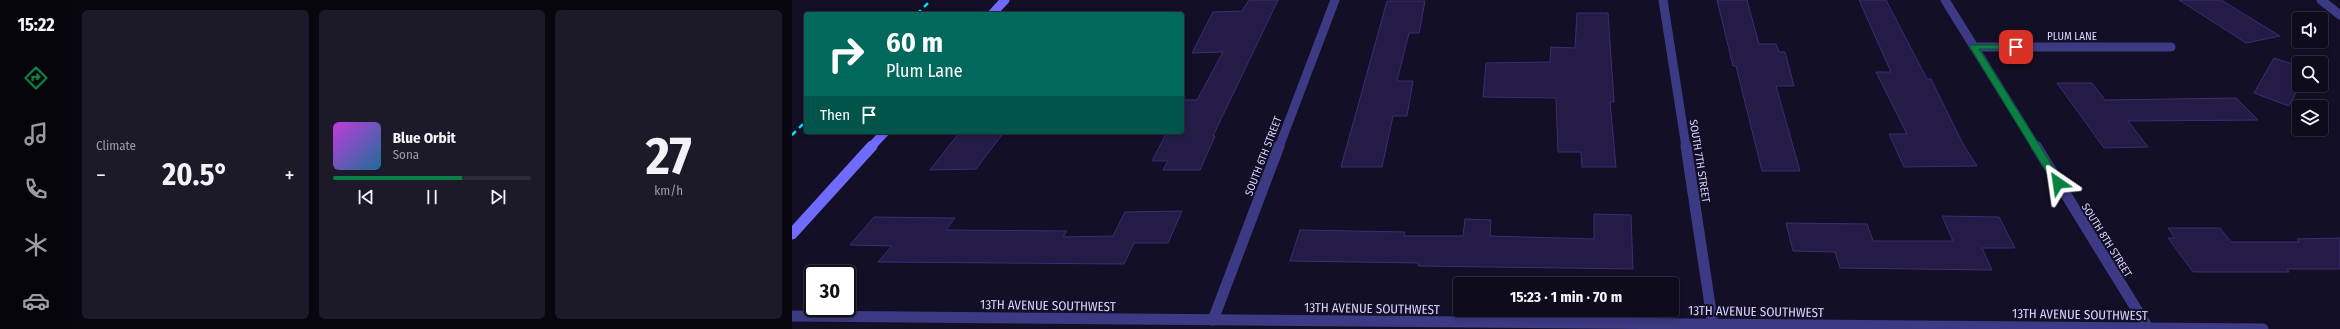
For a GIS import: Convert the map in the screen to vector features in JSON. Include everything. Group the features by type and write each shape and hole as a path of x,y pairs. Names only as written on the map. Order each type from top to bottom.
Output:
{"main road":[{"path":"994,12 1005,0"},
{"path":"792,234 883,134"}],"street":[{"name":"SOUTH 6TH STREET","path":"1213,320 1334,0"},
{"name":"SOUTH 7TH STREET","path":"1663,0 1713,325"},
{"name":"SOUTH 8TH STREET","path":"1945,0 2148,328"},
{"path":"2321,0 2340,16"},
{"name":"PLUM LANE","path":"1974,47 2171,47"},
{"name":"13TH AVENUE SOUTHWEST","path":"792,316 2263,329"}],"building":[{"path":"1249,0 1278,0 1213,136 1215,136 1200,170 1163,170 1168,161 1152,161 1166,134 1184,134 1184,100 1197,100 1223,52 1192,53 1213,12 1242,11"},
{"path":"1717,0 1747,0 1759,44 1776,44 1779,52 1785,52 1794,86 1776,86 1800,171 1762,171 1736,66 1733,66"},
{"path":"1859,0 1886,0 1927,79 1931,79 1963,144 1977,166 1904,167 1889,134 1907,134 1876,72 1891,72"},
{"path":"2179,0 2221,0 2280,36 2246,43"},
{"path":"1387,1 1425,1 1419,33 1409,33 1397,81 1413,81 1407,116 1393,116 1382,167 1341,167"},
{"path":"1577,13 1608,13 1614,102 1610,102 1616,167 1582,167 1581,152 1558,152 1556,98 1483,97 1486,63 1550,62 1551,47 1575,48"},
{"path":"2274,58 2292,64 2292,92 2296,92 2289,106 2254,93"},
{"path":"2057,83 2092,83 2105,100 2236,98 2258,120 2128,121 2148,147 2104,148"},
{"path":"958,134 1002,134 976,169 930,170"},
{"path":"1182,211 1168,243 1134,243 1124,264 878,262 892,246 850,245 874,217 955,218 946,230 1067,231 1063,237 1113,236 1125,212"},
{"path":"1594,214 1631,215 1633,269 1418,266 1419,263 1290,261 1300,230 1405,232 1404,236 1463,236 1465,219 1491,220 1490,236 1594,239"},
{"path":"1942,216 1999,217 2015,248 1982,248 1992,270 1840,268 1835,252 1793,251 1786,223 1867,224 1873,241 1953,241"},
{"path":"2168,228 2220,228 2231,242 2299,242 2297,239 2340,238 2340,269 2287,269 2289,272 2193,272 2168,238 2175,238"}],"railway":[{"path":"919,12 931,0"},
{"path":"792,135 804,123"}],"route":[{"path":"2016,47 1974,47 2058,183"}]}
